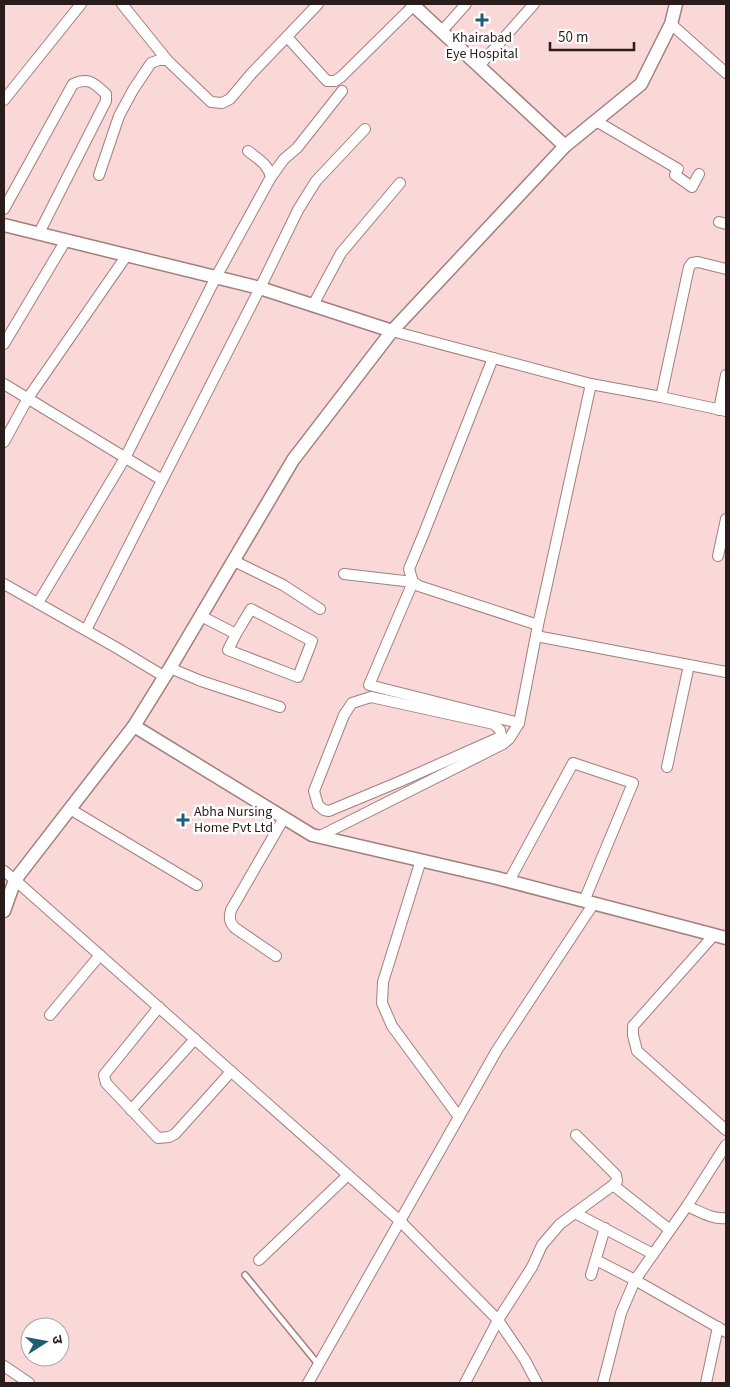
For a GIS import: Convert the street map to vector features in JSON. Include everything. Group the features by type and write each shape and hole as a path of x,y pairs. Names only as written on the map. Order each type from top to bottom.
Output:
{"street":[{"path":"4,100 82,4"},
{"path":"122,4 167,60 211,102 222,103 230,99 252,73 318,4"},
{"path":"442,32 466,4"},
{"path":"479,66 534,4"},
{"path":"4,911 15,880 134,726 168,673 293,460 392,330 565,146 640,84 671,24 676,4"},
{"path":"286,37 327,81 335,81 413,5 565,146"},
{"path":"671,24 726,73"},
{"path":"99,175 120,116 133,90 151,63 167,60"},
{"path":"4,209 73,84 81,80 93,82 106,94 106,100 39,233"},
{"path":"38,603 126,458 216,277 271,177 284,159 297,148 342,91"},
{"path":"596,121 678,168 675,175 692,188 698,174"},
{"path":"86,630 298,210 316,181 365,129"},
{"path":"248,151 265,164 270,170 271,177"},
{"path":"313,305 341,253 400,183"},
{"path":"4,224 260,288 392,330 591,384 723,411 726,376"},
{"path":"4,344 66,240"},
{"path":"4,442 28,398 128,255"},
{"path":"662,397 689,266 692,262 698,262 726,269"},
{"path":"493,358 409,570 413,582 369,685 519,723"},
{"path":"4,384 162,480"},
{"path":"318,836 503,744 509,739 519,723 538,625 591,384"},
{"path":"718,556 726,519"},
{"path":"234,561 282,585 320,609"},
{"path":"344,574 413,582 419,586 538,625"},
{"path":"4,584 168,673 201,681 280,707"},
{"path":"251,609 312,641 298,677 228,650 236,634 251,609"},
{"path":"202,616 236,634"},
{"path":"536,636 726,672"},
{"path":"667,767 689,665"},
{"path":"371,697 494,724 500,730 501,736 498,738 416,774 329,811 324,810 318,805 314,790 344,715 352,703 363,699 371,697"},
{"path":"134,726 312,835 509,881 720,937 633,1026 633,1035 637,1051 726,1130"},
{"path":"308,1383 497,1050 589,902 632,783 574,763 509,881"},
{"path":"416,774 420,786"},
{"path":"70,809 197,885"},
{"path":"276,956 235,928 230,923 229,917 231,910 284,818"},
{"path":"421,860 383,982 382,1003 392,1026 459,1117"},
{"path":"4,871 400,1221 498,1320 525,1360 537,1383"},
{"path":"50,1015 100,955"},
{"path":"159,1007 104,1075 106,1083 158,1138 169,1137 175,1134 230,1071"},
{"path":"131,1110 195,1039"},
{"path":"465,1383 498,1320 532,1267 542,1246 560,1224 617,1181 616,1175 576,1135"},
{"path":"603,1383 621,1313 635,1280 687,1206 726,1145"},
{"path":"259,1260 348,1175"},
{"path":"613,1185 670,1230"},
{"path":"687,1206 712,1217 726,1218"},
{"path":"576,1213 653,1254"},
{"path":"592,1275 605,1228"},
{"path":"596,1260 722,1330 706,1383"},
{"path":"4,1366 29,1383"}],"lane":[{"path":"245,1276 319,1365"}],"place":[{"name":"Khairabad Eye Hospital","path":"482,20"},
{"name":"Abha Nursing Home Pvt Ltd","path":"183,820"}]}
